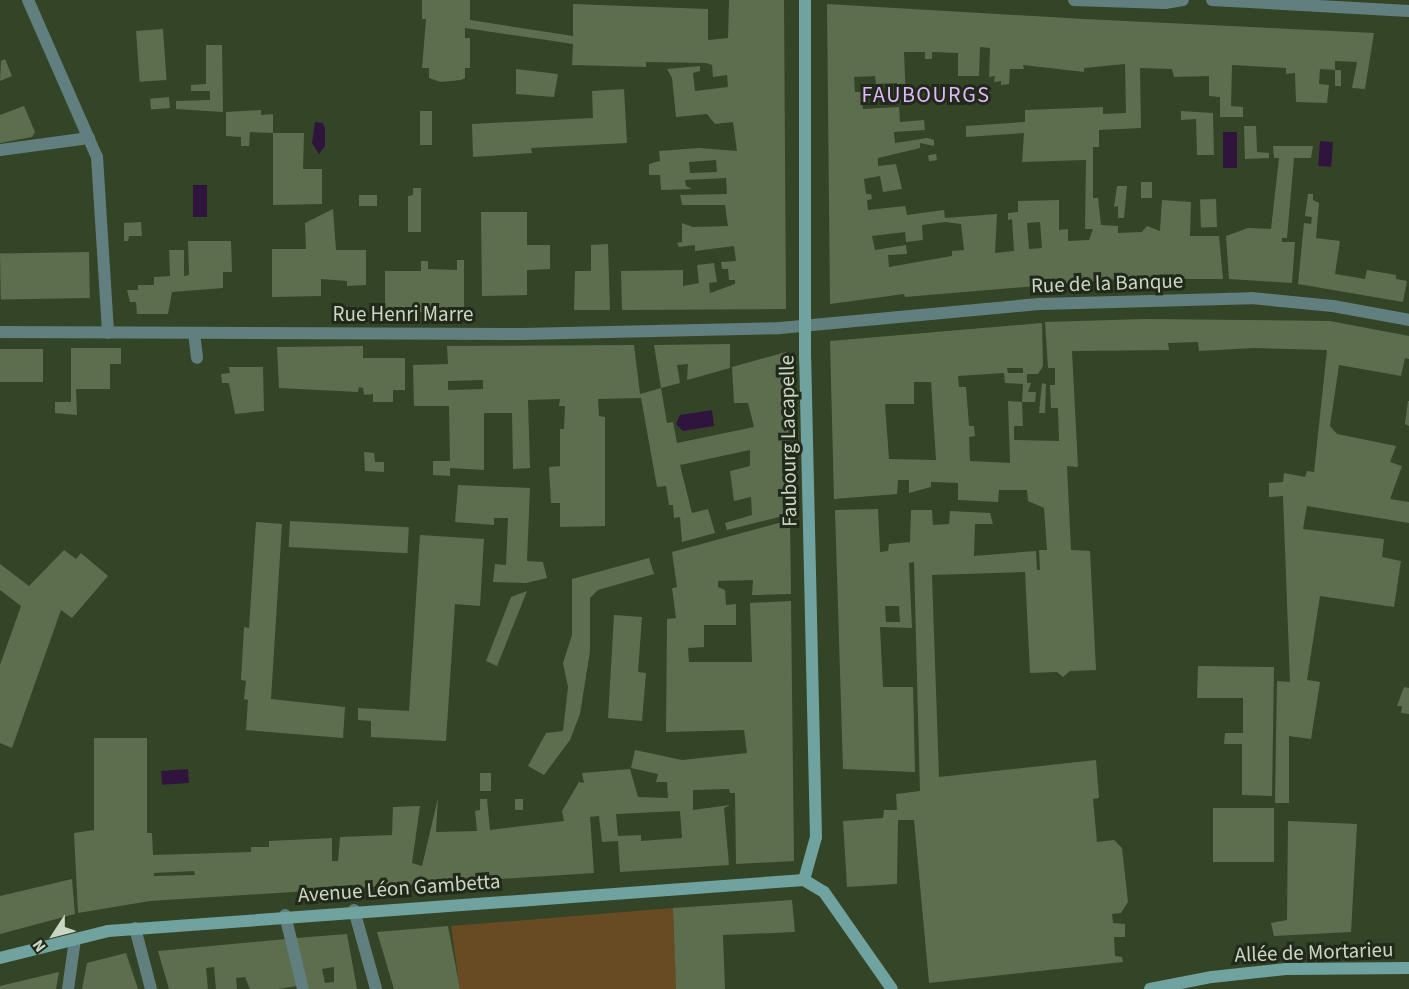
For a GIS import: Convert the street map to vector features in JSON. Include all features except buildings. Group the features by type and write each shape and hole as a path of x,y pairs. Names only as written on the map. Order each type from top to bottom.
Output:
{"main road":[{"name":"Faubourg Lacapelle","path":"804,880 816,837 806,325 805,0"},
{"name":"Avenue Léon Gambetta","path":"0,958 75,939 135,928 354,910 804,880"},
{"path":"804,880 824,892 892,989"},
{"name":"Allée de Mortarieu","path":"1150,989 1212,977 1286,969 1409,968"}],"street":[{"path":"28,0 97,157 108,333"},
{"path":"1074,0 1165,2 1183,0"},
{"path":"1212,0 1409,11"},
{"path":"0,150 88,138"},
{"name":"Rue de la Banque","path":"806,325 1041,304 1251,298 1333,306 1409,320"},
{"name":"Rue Henri Marre","path":"0,332 522,334 806,325"},
{"path":"194,333 197,358"},
{"path":"354,910 376,989"},
{"path":"285,915 303,989"},
{"path":"135,928 151,989"},
{"path":"68,989 75,939"}],"shaded area":[{"path":"315,122 323,123 325,129 325,146 319,154 312,143"},
{"path":"1223,132 1237,132 1237,168 1223,168"},
{"path":"1320,141 1333,142 1331,167 1318,166"},
{"path":"193,185 207,185 207,217 193,217"},
{"path":"712,410 714,426 683,431 676,424 680,415"},
{"path":"188,769 189,783 162,785 161,771"},
{"path":"673,908 676,989 460,989 451,926"}],"district":[{"name":"FAUBOURGS","path":"926,96"}]}
